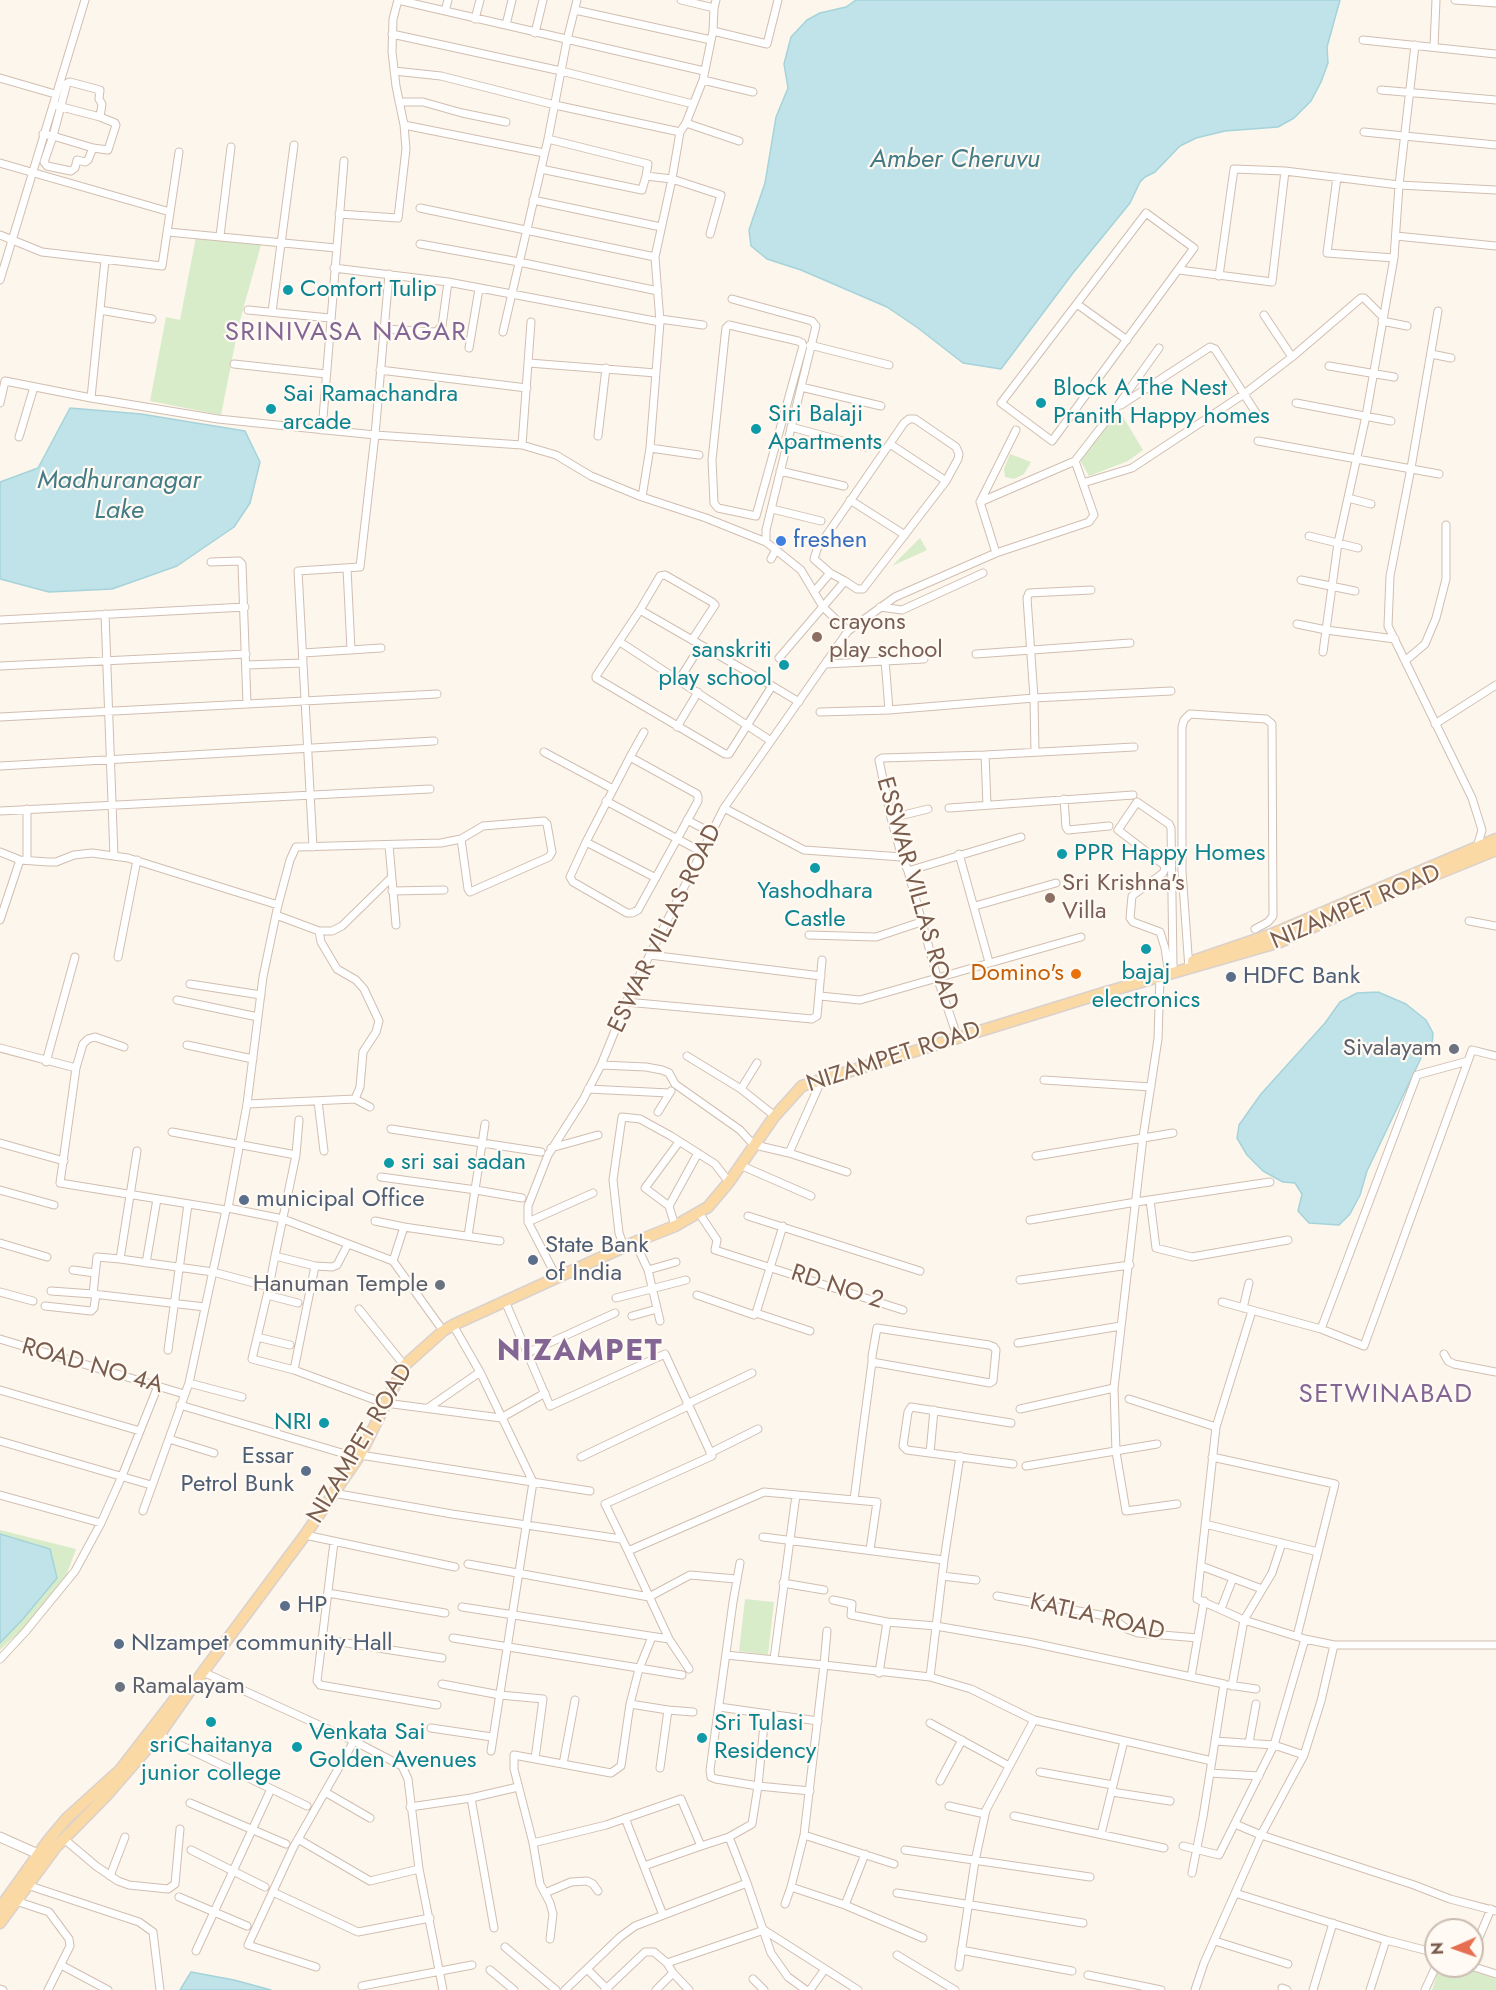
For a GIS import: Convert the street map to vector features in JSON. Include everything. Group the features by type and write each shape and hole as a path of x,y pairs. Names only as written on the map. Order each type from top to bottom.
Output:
{"main road":[{"name":"NIZAMPET ROAD","path":"674,1223 709,1198 800,1084 1160,977 1272,934 1496,839"},
{"name":"NIZAMPET ROAD","path":"0,1923 80,1815 120,1770 305,1535 356,1456 400,1360 439,1325 699,1214 717,1197 740,1166 783,1095 800,1084 955,1030 1171,967 1188,966 1280,942 1366,903 1496,850"},
{"name":"NIZAMPET ROAD","path":"381,1402 405,1365 442,1331 556,1275"},
{"name":"NIZAMPET ROAD","path":"0,1908 67,1818 80,1815 106,1796 159,1735 310,1518 356,1456"}],"street":[{"path":"0,280 85,0"},
{"path":"339,214 398,219 406,149 404,124 394,71 392,34 398,0 423,3 535,33 704,71"},
{"path":"446,11 448,0"},
{"path":"475,18 480,0"},
{"path":"506,25 512,0"},
{"path":"535,33 543,0"},
{"path":"503,332 548,139 577,0"},
{"path":"642,497 650,448 660,321 655,257 680,132 686,123 703,80 714,22 715,4 681,0"},
{"path":"713,31 766,44 777,0"},
{"path":"1434,47 1436,0"},
{"path":"1455,0 1496,3"},
{"path":"574,10 711,40"},
{"path":"392,34 561,71 693,104"},
{"path":"1363,40 1496,54"},
{"path":"1323,652 1338,543 1366,416 1394,258 1399,185 1415,45"},
{"path":"394,71 441,76 555,105 680,132"},
{"path":"0,78 55,94"},
{"path":"703,80 753,92"},
{"path":"93,148 88,160 85,162 77,160 75,168 71,171 47,166 44,162 68,82 100,90 99,99 102,104 100,117"},
{"path":"1381,90 1496,100"},
{"path":"399,102 423,102 506,122"},
{"path":"43,134 108,150 116,125 100,117 52,104"},
{"path":"686,123 739,141"},
{"path":"404,124 544,153"},
{"path":"1364,132 1496,145"},
{"path":"541,169 642,190 646,176 648,164 548,139"},
{"path":"272,312 294,145"},
{"path":"220,236 231,147"},
{"path":"0,235 42,252 162,266 179,152"},
{"path":"322,430 344,161"},
{"path":"0,163 170,212"},
{"path":"1219,276 1234,169 1285,171 1399,185 1496,190"},
{"path":"1179,270 1272,282 1285,171"},
{"path":"646,176 672,179 721,195 710,234"},
{"path":"1337,177 1327,253 1394,258"},
{"path":"533,200 661,226"},
{"path":"420,208 655,257"},
{"path":"1146,213 1194,248 1179,270 1052,441 1001,403 1146,213"},
{"path":"168,232 336,248"},
{"path":"1396,236 1496,246"},
{"path":"420,244 658,291"},
{"path":"91,398 105,260"},
{"path":"334,268 448,282 660,321 703,325"},
{"path":"313,847 298,571 360,567 375,435 389,274"},
{"path":"384,329 432,333 439,330 442,326 448,282"},
{"path":"469,348 479,289"},
{"path":"1083,483 1132,468 1244,394 1292,357 1361,298 1364,298 1382,319 1407,326"},
{"path":"732,299 815,322 816,330 810,345 766,530 766,542"},
{"path":"1077,304 1128,340"},
{"path":"99,310 152,319"},
{"path":"248,310 330,318"},
{"path":"1438,311 1390,576 1388,626 1472,798 1482,830 1477,847"},
{"path":"1264,315 1292,357"},
{"path":"522,445 531,322"},
{"path":"729,325 802,343 758,513 754,516 735,512 718,508 714,503 712,460 726,328 729,325"},
{"path":"810,345 889,365"},
{"path":"1116,408 1210,347 1215,349 1258,416"},
{"path":"980,501 1075,461 1159,348"},
{"path":"1431,354 1451,358"},
{"path":"529,363 656,373"},
{"path":"234,364 326,374"},
{"path":"1329,366 1394,377"},
{"path":"598,436 606,368"},
{"path":"380,370 527,388"},
{"path":"0,403 5,381 218,419 375,435 522,445 556,455 591,476 642,497 766,542 801,570 823,607 849,631"},
{"path":"19,437 34,387"},
{"path":"801,387 881,406"},
{"path":"1296,403 1391,421"},
{"path":"909,419 915,419 958,450 958,459 946,481 905,535 863,589 857,589 816,563 813,556 890,444 904,423 909,419"},
{"path":"791,427 865,447"},
{"path":"996,553 980,501 1016,430"},
{"path":"1258,441 1439,474"},
{"path":"890,444 946,481"},
{"path":"650,448 699,455"},
{"name":"ESWAR VILLAS ROAD","path":"528,1222 528,1206 551,1148 601,1065 650,955 724,808 849,631 895,597 996,553 1089,522 1094,515 1075,461"},
{"path":"780,471 844,486"},
{"path":"1348,498 1371,504"},
{"path":"850,500 905,535"},
{"path":"772,509 821,521"},
{"path":"732,528 735,512"},
{"path":"1405,661 1425,644 1436,618 1446,579 1446,525"},
{"path":"1309,536 1358,548"},
{"path":"771,559 776,550"},
{"path":"211,562 239,561 243,564 247,704"},
{"path":"347,568 351,650"},
{"path":"814,592 830,573"},
{"path":"880,607 902,610 983,573"},
{"path":"692,640 714,605 665,576 660,576 596,678 725,754 729,754 772,686"},
{"path":"1300,580 1355,591"},
{"path":"780,658 845,581"},
{"path":"1035,752 1034,698 1027,598 1029,593 1090,590"},
{"path":"0,620 244,607"},
{"path":"640,610 799,702"},
{"path":"105,614 114,805 114,856"},
{"path":"1298,624 1395,639"},
{"path":"620,642 771,741"},
{"path":"976,654 1130,643"},
{"path":"679,680 701,645"},
{"path":"303,653 381,648"},
{"path":"0,666 246,654"},
{"path":"826,664 924,659"},
{"path":"885,660 889,710"},
{"path":"246,666 303,663"},
{"path":"1435,724 1496,685"},
{"path":"820,712 889,710 1171,690"},
{"path":"678,727 698,692"},
{"path":"0,717 437,694"},
{"path":"1188,966 1182,871 1182,727 1184,720 1190,714 1266,719 1272,724 1273,916 1272,919 1255,929"},
{"path":"630,757 697,794 698,801 638,910 627,913 573,882 571,874 606,801 613,789 630,757 644,732"},
{"path":"0,766 434,741"},
{"path":"987,805 985,755 1134,747"},
{"path":"544,753 613,789"},
{"name":"ESSWAR VILLAS ROAD","path":"955,1030 937,977 891,818 879,760 882,758 985,755"},
{"path":"0,811 429,789"},
{"path":"949,808 1133,795"},
{"path":"1064,799 1068,830 1109,826"},
{"path":"606,801 702,852"},
{"path":"1169,869 1118,830 1137,802 1170,826 1171,967"},
{"path":"724,808 804,850 902,857"},
{"path":"0,920 23,860 27,809"},
{"path":"891,818 927,809"},
{"path":"687,820 712,833"},
{"path":"143,1510 189,1383 227,1209 247,1104 261,995 278,905 290,860 296,848 441,843 461,839 483,826 544,821 548,824 552,852 549,857 470,892 461,839"},
{"path":"908,871 1021,837"},
{"path":"586,842 656,878"},
{"path":"389,844 396,925"},
{"path":"0,852 23,860 56,862 74,855 92,853 137,860 278,905"},
{"path":"959,854 989,962"},
{"path":"118,957 137,860"},
{"path":"1169,869 1132,896 1130,918 1133,922 1160,932 1171,967"},
{"path":"276,915 319,931 332,931 342,926 391,878"},
{"path":"975,906 1056,883"},
{"path":"393,891 444,890"},
{"path":"1469,921 1496,927"},
{"path":"809,935 876,937 921,922"},
{"path":"319,931 321,942 337,969 356,980 364,989 379,1021 376,1032 363,1052 360,1087 355,1099"},
{"path":"820,996 860,1000 1081,937"},
{"path":"650,955 821,976"},
{"path":"46,1062 75,957"},
{"path":"630,1003 816,1018 822,960"},
{"path":"1160,977 1158,1039 1143,1137 1114,1388 1116,1452 1126,1511 1176,1504"},
{"path":"190,984 261,995"},
{"path":"177,1000 258,1017"},
{"path":"124,1047 90,1037 83,1044 76,1068 60,1183 283,1219 393,1261 439,1325"},
{"path":"187,1045 253,1059"},
{"path":"0,1048 46,1062 76,1068"},
{"path":"1222,1302 1321,1329 1364,1346 1472,1050 1496,1056"},
{"path":"687,1056 741,1089 771,1113"},
{"path":"1321,1329 1417,1075 1468,1061"},
{"path":"741,1089 757,1063"},
{"path":"601,1065 625,1065 669,1073 675,1084 740,1130 753,1143 847,1172"},
{"path":"789,1154 822,1079"},
{"path":"1044,1080 1151,1087"},
{"path":"658,1112 675,1084"},
{"path":"588,1089 669,1093"},
{"path":"247,1104 355,1099 370,1107"},
{"path":"318,1101 324,1151"},
{"path":"660,1321 648,1270 627,1243 616,1212 613,1180 622,1117 640,1119 698,1153 714,1164 725,1178"},
{"path":"299,1120 296,1155 252,1359 294,1370 381,1402 501,1418 545,1393"},
{"path":"468,1236 485,1124"},
{"path":"391,1129 542,1152"},
{"path":"172,1132 296,1155"},
{"path":"1036,1156 1173,1132"},
{"path":"551,1148 598,1134"},
{"path":"674,1223 669,1206 645,1188 679,1142"},
{"path":"0,1143 64,1161"},
{"path":"120,1259 137,1151"},
{"path":"669,1206 698,1153"},
{"path":"740,1166 811,1196"},
{"path":"381,1177 522,1198"},
{"path":"1030,1220 1270,1182"},
{"path":"0,1190 54,1205"},
{"path":"556,1275 528,1222 593,1194"},
{"path":"146,1263 157,1199"},
{"path":"1150,1200 1156,1248 1192,1257 1288,1240"},
{"path":"168,1350 188,1204"},
{"name":"RD NO 2","path":"699,1214 717,1240 715,1250 903,1310"},
{"path":"748,1216 920,1271"},
{"path":"375,1221 500,1241"},
{"path":"756,1313 783,1226"},
{"path":"393,1261 404,1227"},
{"path":"0,1243 47,1257"},
{"path":"275,1256 332,1268 337,1265 348,1244"},
{"path":"45,1306 91,1311 94,1308 97,1257 213,1272 269,1287"},
{"path":"648,1270 676,1262"},
{"path":"1020,1280 1130,1265"},
{"path":"294,1370 315,1266"},
{"path":"73,1270 95,1273"},
{"path":"616,1298 686,1280"},
{"path":"1243,1308 1249,1283"},
{"path":"51,1291 205,1307"},
{"path":"0,1292 33,1301"},
{"path":"267,1295 298,1303"},
{"path":"698,1295 754,1315 756,1313 810,1331"},
{"path":"505,1301 550,1406 665,1354 712,1456 605,1504 669,1639 689,1669"},
{"path":"359,1309 400,1360"},
{"path":"632,1316 657,1309"},
{"path":"1252,1311 1216,1427 1197,1599 1244,1620 1334,1645 1496,1645"},
{"path":"527,1353 615,1313"},
{"path":"453,1325 480,1372 533,1482 491,1751"},
{"path":"1018,1343 1121,1326"},
{"path":"854,1500 872,1362 877,1328 989,1345 996,1350 993,1381 990,1383 872,1362"},
{"path":"257,1337 290,1345"},
{"name":"ROAD NO 4A","path":"0,1339 184,1394"},
{"path":"1444,1354 1448,1361 1454,1364 1496,1372"},
{"path":"428,1408 480,1372"},
{"path":"581,1457 752,1373"},
{"path":"189,1383 242,1397"},
{"path":"0,1659 27,1631 75,1571 122,1476 158,1386"},
{"path":"1020,1408 1114,1388"},
{"path":"0,1390 140,1431"},
{"path":"1129,1399 1216,1427"},
{"path":"180,1405 356,1456 590,1491"},
{"path":"1011,1423 914,1406 909,1408 903,1446 908,1450 1013,1464"},
{"path":"930,1453 934,1410"},
{"path":"710,1453 758,1429"},
{"path":"169,1439 214,1453"},
{"path":"0,1441 151,1485"},
{"path":"1026,1466 1157,1444"},
{"path":"930,1677 944,1560 960,1456"},
{"path":"1183,1846 1220,1855 1274,1746 1335,1484 1212,1457"},
{"path":"628,1551 764,1492 877,1502 870,1550"},
{"path":"333,1493 525,1526 621,1539"},
{"path":"0,1495 100,1523"},
{"path":"774,1659 796,1495"},
{"path":"1205,1524 1318,1552"},
{"path":"305,1535 455,1567"},
{"path":"763,1537 944,1560"},
{"path":"334,1542 317,1681 320,1685 436,1705"},
{"path":"1232,1686 1244,1620 1272,1573 1282,1543"},
{"path":"740,1563 710,1770 711,1777 758,1786 810,1791"},
{"path":"468,1564 649,1597 690,1575 736,1579"},
{"path":"1201,1566 1262,1589"},
{"path":"942,1576 976,1581"},
{"path":"1221,1609 1233,1578"},
{"path":"783,1583 824,1590"},
{"path":"328,1593 445,1613"},
{"name":"KATLA ROAD","path":"996,1596 1111,1617 1126,1629 1138,1633 1198,1638"},
{"path":"832,1600 852,1604 851,1615 887,1622 936,1626 1028,1642 1232,1686 1256,1689"},
{"path":"1191,1677 1204,1601"},
{"path":"462,1607 669,1639"},
{"path":"879,1673 887,1622"},
{"path":"785,1904 804,1835 827,1631"},
{"path":"550,1939 553,1914 540,1884 533,1843 514,1769 514,1755 611,1773 621,1766 630,1704 639,1669 652,1637"},
{"path":"453,1638 682,1675"},
{"path":"321,1639 442,1658"},
{"path":"1196,1990 1204,1963 1260,1835 1304,1755 1321,1701 1334,1645"},
{"path":"726,1654 930,1677 970,1689 1034,1720 1212,1761"},
{"path":"203,1672 354,1741 402,1766 408,1779 418,1869 430,1918 443,1990"},
{"path":"442,1684 500,1695 543,1699 535,1759"},
{"path":"1192,1873 1224,1684"},
{"path":"563,1764 575,1700"},
{"path":"630,1704 693,1712"},
{"path":"1249,1743 1256,1704"},
{"path":"719,1707 818,1721"},
{"path":"660,1768 668,1710"},
{"path":"644,1866 729,1837 752,1824 765,1714"},
{"path":"959,1967 975,1861 985,1814 1034,1720"},
{"path":"930,1723 1009,1766"},
{"path":"431,1728 492,1737"},
{"path":"159,1735 307,1806"},
{"path":"940,1781 962,1740"},
{"path":"316,1967 248,1945 298,1839 354,1741"},
{"path":"1101,1834 1124,1741"},
{"path":"1215,1741 1274,1746 1304,1755"},
{"path":"1040,1772 1170,1801"},
{"path":"1210,1773 1259,1776"},
{"path":"410,1807 518,1788"},
{"path":"196,1951 271,1789"},
{"path":"325,1792 370,1818"},
{"path":"471,1798 494,1928"},
{"path":"533,1843 606,1825 681,1799 701,1846"},
{"path":"189,1803 285,1844"},
{"path":"949,1806 985,1814"},
{"path":"1014,1816 1164,1848"},
{"path":"625,1818 663,1915"},
{"path":"1236,1824 1260,1835 1450,1899 1494,1910 1484,1930"},
{"path":"64,1839 118,1881 129,1885 171,1889 175,1884 180,1829"},
{"path":"804,1835 894,1864"},
{"path":"0,1837 38,1854"},
{"path":"110,1876 125,1837"},
{"path":"729,1837 771,1953 793,1987 808,1990 825,1969"},
{"path":"298,1839 370,1881 418,1869"},
{"path":"191,1850 265,1887"},
{"path":"905,1850 1090,1877"},
{"path":"845,1905 865,1854"},
{"path":"545,1893 571,1882 586,1881 593,1884 598,1891"},
{"path":"565,1990 620,1937 635,1926 747,1883"},
{"path":"27,1885 140,1922 153,1932 160,1990"},
{"path":"791,1887 845,1905 923,1938"},
{"path":"273,1892 358,1932 430,1918"},
{"path":"897,1893 1083,1923"},
{"path":"1235,1893 1424,1950"},
{"path":"179,1897 247,1926"},
{"path":"16,1901 49,1912 69,1939 70,1946 48,1990"},
{"path":"1313,1990 1333,1923"},
{"path":"667,1963 764,1930"},
{"path":"764,1930 825,1969 849,1988 858,1990"},
{"path":"1370,1990 1386,1940"},
{"path":"1215,1941 1288,1964"},
{"path":"505,1947 556,1990"},
{"path":"961,1950 1072,1971"},
{"path":"588,1970 606,1990 645,1952 654,1952 667,1963 689,1990"},
{"path":"897,1955 955,1990"},
{"path":"61,1965 108,1990"},
{"path":"362,1986 471,1965"},
{"path":"490,1970 514,1990"},
{"path":"656,1990 673,1973"},
{"path":"1088,1975 1161,1990"},
{"path":"753,1979 764,1990"},
{"path":"387,1982 388,1990"},
{"path":"1118,1990 1120,1982"}],"green space":[{"path":"196,237 261,245 239,324 221,415 150,401 166,317 180,320"},
{"path":"1119,410 1143,450 1128,461 1089,476 1080,460"},
{"path":"1010,454 1031,462 1024,474 1014,479 1005,477 1004,469"},
{"path":"920,538 927,550 892,566"},
{"path":"0,1530 76,1549 65,1579 26,1626 0,1650"},
{"path":"745,1599 774,1602 768,1655 739,1651"},
{"path":"1484,1975 1496,1979 1496,1990 1432,1990 1436,1978 1484,1978"}],"water":[{"name":"Amber Cheruvu","path":"856,0 1340,0 1327,47 1328,63 1311,101 1294,118 1278,127 1225,131 1196,138 1180,146 1155,172 1140,182 1130,203 1073,273 1001,369 963,363 887,307 801,270 767,259 751,246 749,230 765,183 776,117 788,88 784,64 791,37 807,20 820,13 846,7"},
{"name":"Madhuranagar Lake","path":"70,408 141,414 245,431 260,462 250,503 234,527 177,566 112,589 49,592 0,579 0,482 38,468"},
{"path":"1378,992 1406,1004 1426,1020 1433,1033 1432,1045 1422,1056 1367,1171 1360,1195 1350,1214 1339,1225 1309,1223 1298,1211 1302,1194 1295,1183 1283,1182 1263,1171 1247,1155 1237,1138 1239,1125 1261,1094 1325,1023 1340,1002 1357,993"},
{"path":"0,1534 50,1549 57,1578 0,1643"},
{"path":"191,1972 234,1980 271,1990 180,1990"}],"place":[{"name":"Comfort Tulip","path":"288,290"},
{"name":"Block A The Nest Pranith Happy homes","path":"1041,403"},
{"name":"Sai Ramachandra arcade","path":"271,409"},
{"name":"Siri Balaji Apartments","path":"756,429"},
{"name":"freshen","path":"781,541"},
{"name":"crayons play school","path":"817,637"},
{"name":"sanskriti play school","path":"784,665"},
{"name":"PPR Happy Homes","path":"1062,854"},
{"name":"Yashodhara Castle","path":"815,868"},
{"name":"Sri Krishna's Villa","path":"1050,898"},
{"name":"bajaj electronics","path":"1146,949"},
{"name":"Domino's","path":"1076,974"},
{"name":"HDFC Bank","path":"1231,977"},
{"name":"Sivalayam","path":"1454,1049"},
{"name":"sri sai sadan","path":"389,1163"},
{"name":"municipal Office","path":"244,1200"},
{"name":"State Bank of India","path":"533,1260"},
{"name":"Hanuman Temple","path":"440,1285"},
{"name":"NRI","path":"324,1423"},
{"name":"Essar Petrol Bunk","path":"306,1471"},
{"name":"HP","path":"285,1606"},
{"name":"NIzampet community Hall","path":"119,1644"},
{"name":"Ramalayam","path":"120,1687"},
{"name":"sriChaitanya junior college","path":"211,1722"},
{"name":"Sri Tulasi Residency","path":"702,1738"},
{"name":"Venkata Sai Golden Avenues","path":"297,1747"}],"district":[{"name":"SRINIVASA NAGAR","path":"346,334"},
{"name":"NIZAMPET","path":"580,1353"},
{"name":"SETWINABAD","path":"1386,1396"}]}
